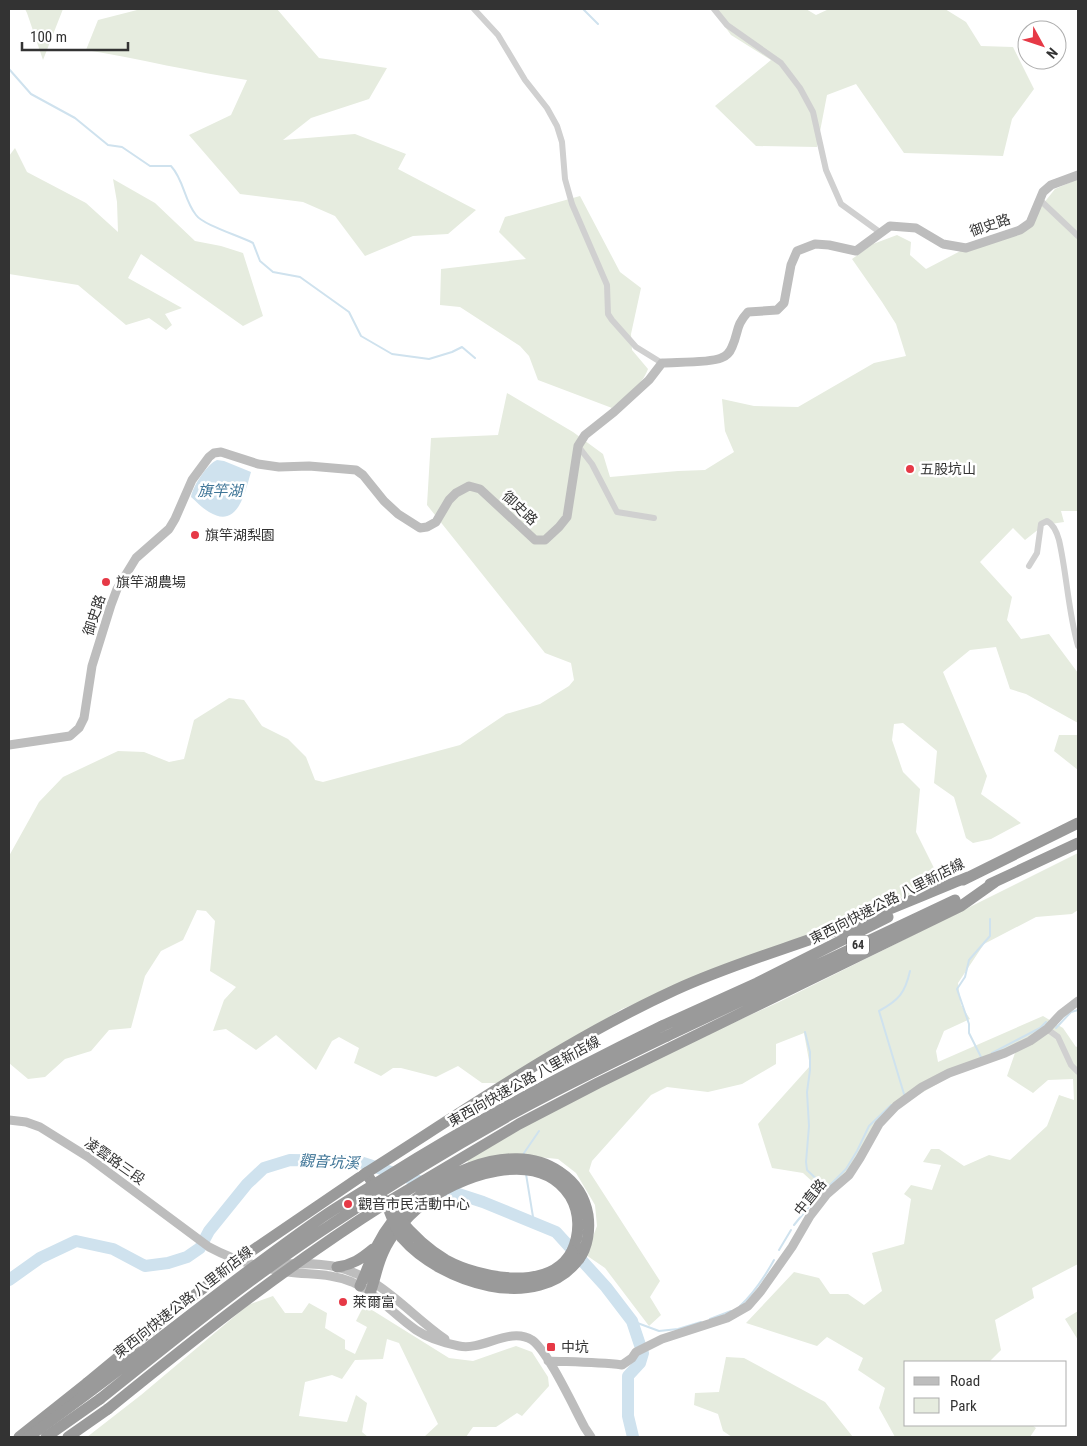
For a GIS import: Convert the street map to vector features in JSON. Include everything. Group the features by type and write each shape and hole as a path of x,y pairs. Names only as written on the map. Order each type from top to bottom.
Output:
{"highway":[{"name":"東西向快速公路 八里新店線","path":"46,1437 100,1399 268,1268 331,1224 511,1114 757,982 1078,823"},
{"name":"東西向快速公路 八里新店線","path":"28,1437 93,1390 263,1259 326,1215 506,1105 589,1061 664,1031 1078,843"},
{"path":"19,1437 178,1307 253,1250 366,1174 556,1053 615,1019 676,990 740,963 842,928 968,877"},
{"path":"68,1437 108,1409 276,1277 386,1203 519,1124 598,1083 961,906 995,882"},
{"path":"336,1267 347,1266 360,1260 374,1248 393,1221 418,1202 437,1184 471,1167 505,1159 521,1158 535,1160 554,1168 574,1184 582,1195 586,1207 588,1218 586,1244 582,1255 575,1265 555,1280 526,1287 489,1286 457,1276 442,1270 402,1237 386,1203 366,1174"},
{"path":"367,1285 383,1252 418,1202"},
{"path":"367,1285 374,1248"}],"street":[{"path":"474,9 498,35 525,80 547,108 557,126 562,142 565,179 572,204 607,285 608,314 636,347 662,363 649,380 585,435 578,446 592,464 617,512 654,518"},
{"path":"714,9 726,25 781,64 800,88 813,112 826,170 841,204 881,233"},
{"name":"御史路","path":"662,363 715,360 727,355 733,346 739,324 748,312 777,310 784,304 790,265 797,251 815,244 856,251 890,226 916,228 943,244 966,248 1020,230 1030,223 1043,192 1051,185 1078,175"},
{"path":"1040,200 1078,236"},
{"name":"御史路","path":"9,746 70,736 79,728 84,718 92,666 117,589 136,558 169,530 192,480 208,456 222,452 258,464 279,467 309,466 356,470 363,475 384,501 398,514 420,528 427,528 436,522 449,500 456,493 470,486 480,489 528,534 535,540 540,541 550,536 567,517 578,446"},
{"path":"1029,566 1037,554 1042,524 1047,521 1051,523 1058,539 1078,646"},
{"name":"中直路","path":"548,1361 594,1361 622,1365 632,1358 636,1352 662,1339 727,1318 748,1306 766,1285 810,1216 827,1194 848,1175 879,1124 896,1106 922,1088 949,1073 1030,1041 1047,1029 1061,1014 1078,1001"},
{"path":"1047,1029 1058,1037 1071,1064 1078,1072"},
{"name":"凌雲路三段","path":"9,1120 26,1122 40,1127 109,1172 209,1246 239,1261 253,1263"},
{"path":"253,1263 289,1272 333,1276 367,1285"},
{"path":"253,1263 320,1264 336,1267 367,1285 417,1330 452,1344 471,1346 517,1335 525,1336 534,1341 548,1361 591,1437"}],"green space":[{"path":"25,9 63,9 43,60 27,13"},
{"path":"141,9 277,9 319,58 387,68 369,99 311,118 283,140 355,134 406,154 398,169 476,210 448,234 413,236 365,256 335,216 303,202 240,194 189,135 231,115 247,80 86,50 98,20"},
{"path":"712,9 806,9 816,15 829,9 945,9 966,22 981,46 1013,47 1017,55 1017,70 1024,70 1034,89 1012,119 1003,156 904,153 856,84 827,95 817,147 756,146 715,106 771,60 731,35"},
{"path":"15,148 27,172 86,203 118,232 117,202 113,179 155,203 195,241 243,253 263,316 243,326 141,254 128,278 182,308 165,314 172,325 166,330 149,318 126,325 78,285 9,274 9,156"},
{"path":"1078,179 1078,515 1077,511 1061,511 1064,522 1044,525 1025,540 1013,528 980,562 1012,597 1007,620 1021,639 1049,634 1078,673 1078,723 1026,694 1010,689 996,647 970,650 943,672 987,776 981,794 1021,823 991,839 973,843 966,838 954,797 934,783 937,751 903,723 894,724 892,740 903,772 920,789 916,832 941,882 622,1009 501,1083 482,1083 458,1066 436,1077 401,1068 393,1068 381,1076 354,1063 359,1048 339,1037 332,1041 316,1070 276,1035 256,1050 226,1029 213,1031 224,1000 236,987 210,971 215,921 206,911 197,910 183,940 161,951 145,976 131,1028 109,1030 91,1051 65,1059 45,1077 28,1079 9,1063 9,856 39,802 63,777 118,751 144,752 169,762 184,759 194,720 229,698 244,700 262,726 288,739 306,757 315,780 323,782 460,745 506,714 540,704 569,686 574,680 571,663 545,653 427,505 431,438 498,435 507,393 573,432 603,454 610,477 705,470 734,452 725,431 722,399 754,406 798,407 874,363 906,356 896,324 852,259 873,244 897,235 911,242 910,255 926,269 970,246 1028,228 1039,209 1055,189"},
{"path":"580,196 620,272 641,288 631,334 632,350 648,369 642,381 612,408 538,380 529,356 520,346 460,307 440,305 441,269 526,259 499,232 505,217"},
{"path":"1059,735 1078,735 1078,770 1054,751"},
{"path":"1078,853 1078,910 1072,914 1036,917 984,944 958,983 961,1005 970,1019 944,1031 936,1051 938,1062 1043,1016 1063,1028 1076,1047 1078,1046 1078,1264 1032,1288 1034,1298 995,1320 1001,1350 990,1361 904,1361 904,1426 1033,1426 1036,1428 1030,1437 895,1437 879,1408 885,1388 858,1370 863,1358 827,1337 817,1346 746,1323 794,1272 819,1278 830,1294 848,1294 864,1305 882,1291 872,1253 904,1244 911,1199 904,1194 911,1185 932,1190 941,1165 923,1162 931,1149 939,1149 964,1166 989,1155 1010,1160 1047,1126 1059,1095 1074,1100 1073,1079 1048,1080 1033,1093 1007,1076 1015,1053 958,1072 904,1103 877,1129 858,1166 827,1195 803,1173 772,1168 758,1124 810,1066 804,1033 776,1044 776,1064 742,1084 708,1092 667,1087 651,1095 592,1161 589,1171 660,1281 650,1297 661,1315 649,1326 605,1268 586,1255 597,1226 595,1205 576,1173 558,1159 518,1155 468,1162 464,1156 653,1059 779,1002"},
{"path":"273,1296 285,1313 302,1313 309,1303 327,1313 325,1328 345,1340 345,1349 355,1354 367,1327 356,1321 364,1305 449,1358 473,1361 516,1346 532,1352 548,1377 549,1386 522,1416 517,1413 496,1427 473,1427 466,1437 424,1437 438,1424 399,1343 387,1339 383,1359 355,1360 342,1379 332,1375 305,1382 299,1416 347,1422 356,1395 367,1403 362,1432 368,1437 87,1437 141,1395 248,1305"},
{"path":"1078,1311 1078,1340 1065,1319"},
{"path":"726,1357 744,1358 825,1402 853,1437 732,1437 723,1431 718,1414 694,1405 695,1393 719,1392"}],"water":[{"name":"旗竿湖","path":"217,460 251,472 239,506 233,513 227,516 219,516 209,512 191,497 201,476"}],"waterway":[{"path":"583,9 598,24"},
{"path":"9,69 31,94 75,118 108,145 122,147 150,166 171,166 179,177 192,209 200,219 253,243 260,261 273,272 300,277 349,312 361,336 392,354 429,359 462,347 475,358"},
{"path":"981,1057 969,1033 969,1024 957,989 965,977 969,960 990,936 990,919"},
{"path":"904,1094 879,1011 892,1003 900,995 906,985 910,971"},
{"path":"1056,1028 1071,1012 1078,1010"},
{"path":"992,1053 1040,1028 1046,1022"},
{"path":"805,1032 810,1052 807,1092 809,1126 807,1170 826,1188"},
{"path":"826,1189 846,1169 869,1126 891,1105"},
{"path":"524,1156 524,1153 539,1131"},
{"name":"觀音坑溪","path":"9,1280 40,1258 76,1241 113,1249 145,1266 168,1263 187,1257 200,1248 209,1231 247,1184 264,1168 290,1160 357,1161 483,1202 556,1232 606,1287 632,1321 640,1345"},
{"path":"526,1174 534,1223"},
{"path":"794,1225 823,1193"},
{"path":"779,1250 791,1230"},
{"path":"740,1306 759,1285 774,1260"},
{"path":"710,1319 731,1311"},
{"path":"632,1321 659,1331 678,1329 701,1322"},
{"name":"觀音坑溪","path":"633,1437 628,1416 628,1376 640,1363 643,1353"}],"place":[{"name":"五股坑山","path":"910,469"},
{"name":"旗竿湖梨園","path":"195,535"},
{"name":"旗竿湖農場","path":"106,582"},
{"name":"觀音市民活動中心","path":"348,1204"},
{"name":"萊爾富","path":"343,1302"},
{"name":"中坑","path":"551,1347"}]}
